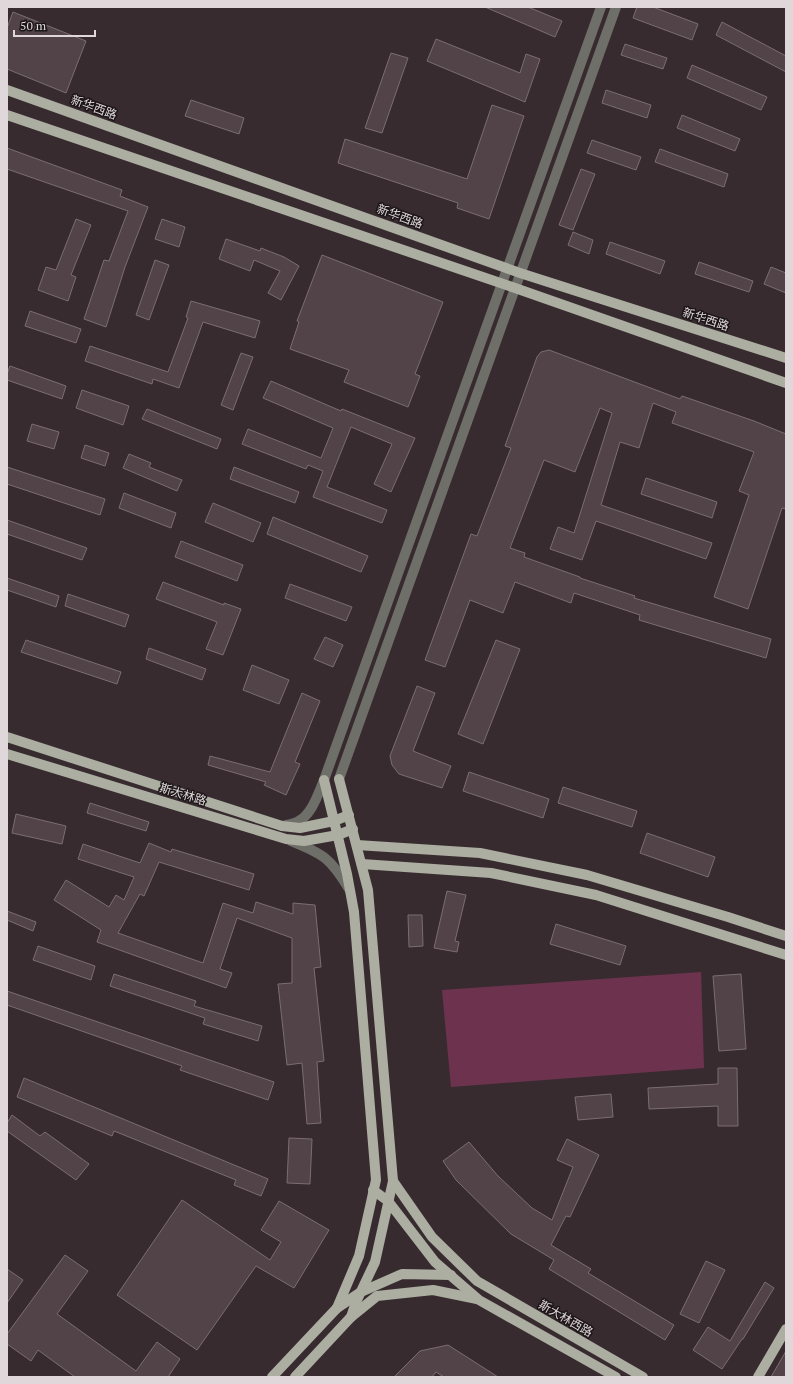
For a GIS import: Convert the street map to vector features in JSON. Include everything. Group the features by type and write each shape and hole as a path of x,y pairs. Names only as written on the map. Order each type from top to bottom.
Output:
{"main road":[{"name":"新华西路","path":"7,90 520,273 786,358"},
{"path":"7,115 502,283 786,382"},
{"name":"斯大林路","path":"7,737 282,826 300,828 334,821 349,815"},
{"name":"斯大林路","path":"7,754 286,839 304,841 338,835 353,829"},
{"path":"339,779 368,890 393,1182 375,1262 351,1317"},
{"path":"324,780 351,892 354,912 376,1180 358,1256 337,1308"},
{"path":"357,845 480,853 587,874 786,936"},
{"path":"362,864 491,873 596,895 786,955"},
{"path":"393,1182 432,1237 477,1281"},
{"path":"373,1190 388,1201 434,1262 479,1300 616,1377"},
{"path":"272,1377 337,1308 361,1292 402,1274 449,1274 477,1281"},
{"name":"斯大林西路","path":"477,1281 643,1377"},
{"path":"295,1377 351,1317 378,1296 433,1290 479,1300"},
{"path":"758,1377 786,1330"}],"street":[{"path":"282,826 298,822 306,815 315,802 324,780 602,7"},
{"path":"339,779 616,7"},
{"path":"286,839 312,849 327,858 338,870 351,892"}],"shaded area":[{"path":"701,972 704,1068 451,1087 442,990"}],"building":[{"path":"485,7 528,7 562,21 555,37"},
{"path":"637,7 653,7 698,24 692,40 633,18"},
{"path":"13,12 86,41 66,93 7,69 7,28"},
{"path":"722,22 786,56 786,72 716,35"},
{"path":"436,39 520,73 526,54 540,59 525,102 427,61"},
{"path":"625,44 667,58 663,69 621,55"},
{"path":"391,53 408,58 382,133 365,128"},
{"path":"692,65 767,97 761,110 687,78"},
{"path":"606,90 651,105 647,118 602,103"},
{"path":"191,100 244,118 239,134 185,116"},
{"path":"492,105 524,116 489,219 457,208 458,203 338,163 345,139 467,179"},
{"path":"682,115 740,139 735,151 677,128"},
{"path":"592,140 641,157 636,170 587,153"},
{"path":"7,148 122,190 120,196 148,207 125,267 106,327 84,319 104,260 109,261 128,211 7,169"},
{"path":"660,149 728,174 724,187 655,162"},
{"path":"581,169 595,174 573,230 559,225"},
{"path":"76,219 91,225 71,275 76,277 68,301 38,290 46,267 56,270"},
{"path":"162,219 185,227 179,247 155,239"},
{"path":"573,232 593,240 589,254 568,245"},
{"path":"226,239 260,251 261,248 284,257 299,266 281,300 268,293 280,271 254,260 250,271 219,259"},
{"path":"610,242 665,261 660,274 606,254"},
{"path":"322,255 443,302 415,374 420,376 408,407 344,382 349,370 290,349 299,322 297,321"},
{"path":"155,260 169,265 149,320 136,315"},
{"path":"699,262 753,281 749,292 695,274"},
{"path":"771,267 786,273 786,293 764,284"},
{"path":"191,301 260,321 255,338 203,322 179,388 153,379 152,384 85,361 90,346 168,372 188,318 186,317"},
{"path":"30,311 81,329 76,343 25,326"},
{"path":"549,350 680,399 682,396 754,421 786,434 786,509 782,508 748,609 714,597 749,495 739,491 754,452 672,423 676,412 653,403 639,448 620,442 601,505 712,543 706,559 596,521 582,560 550,549 558,527 574,533 612,413 600,408 575,472 544,460 510,548 525,553 524,557 580,578 635,596 634,598 771,639 766,658 639,620 640,615 574,593 571,603 515,582 503,613 470,600 445,667 425,660 471,534 477,536 511,448 505,446 537,357 541,352"},
{"path":"241,353 253,357 233,410 221,405"},
{"path":"10,366 66,386 62,399 7,380 7,374"},
{"path":"271,381 341,411 342,409 415,438 391,492 374,484 392,444 351,427 327,487 387,510 382,523 313,497 323,471 308,465 306,469 242,444 248,429 321,458 333,428 263,398"},
{"path":"82,390 129,406 123,425 76,408"},
{"path":"147,409 221,439 217,449 142,419"},
{"path":"32,424 59,432 54,449 27,441"},
{"path":"85,445 109,453 105,466 81,458"},
{"path":"129,454 151,463 149,467 182,480 177,491 123,468"},
{"path":"7,467 105,499 100,515 7,484"},
{"path":"234,467 299,492 295,503 230,479"},
{"path":"646,478 717,502 712,518 641,494"},
{"path":"124,493 176,513 171,528 119,508"},
{"path":"213,503 261,523 253,542 205,522"},
{"path":"273,517 368,556 361,572 267,534"},
{"path":"7,520 87,548 82,560 7,534"},
{"path":"181,541 243,565 237,581 175,557"},
{"path":"7,578 59,596 56,607 7,590"},
{"path":"163,582 224,605 224,603 241,609 223,655 206,649 217,622 156,599"},
{"path":"290,584 352,607 346,621 285,598"},
{"path":"68,594 129,615 125,627 65,606"},
{"path":"325,637 343,645 333,667 314,659"},
{"path":"26,640 121,672 117,684 21,652"},
{"path":"496,640 520,649 483,744 458,734"},
{"path":"149,648 206,669 202,680 146,659"},
{"path":"252,665 289,680 279,704 243,690"},
{"path":"417,686 435,693 413,751 451,766 442,788 399,774 392,765 390,756"},
{"path":"302,693 320,701 295,762 300,764 286,795 264,785 266,782 208,765 210,756 270,772"},
{"path":"469,772 549,799 543,818 463,791"},
{"path":"563,787 637,811 632,827 558,803"},
{"path":"90,803 149,822 146,831 87,813"},
{"path":"16,814 66,826 62,844 12,833"},
{"path":"647,833 715,857 708,877 640,853"},
{"path":"149,843 171,852 172,849 254,874 249,890 159,862 144,896 140,894 118,933 203,963 223,903 253,913 256,902 293,914 293,903 315,905 321,967 314,968 324,1061 317,1062 321,1123 307,1124 302,1063 287,1065 278,984 292,983 292,938 237,918 220,969 232,973 226,988 97,942 101,930 54,900 66,880 109,907 116,895 124,900 134,877 78,859 83,844 140,863"},
{"path":"447,891 466,895 455,941 459,942 457,952 434,948"},
{"path":"7,911 36,922 33,931 7,920"},
{"path":"408,915 422,915 423,946 409,947"},
{"path":"556,924 626,946 620,965 550,944"},
{"path":"38,946 95,966 91,980 33,960"},
{"path":"114,974 196,1001 194,1006 262,1026 258,1041 203,1024 205,1018 110,986"},
{"path":"741,974 746,1049 719,1051 713,976"},
{"path":"7,991 274,1082 268,1100 180,1070 182,1066 7,1005"},
{"path":"718,1068 737,1068 738,1126 718,1126 718,1106 649,1109 648,1088 718,1084"},
{"path":"24,1078 268,1179 261,1196 234,1185 236,1180 114,1131 112,1136 17,1097"},
{"path":"611,1094 613,1117 578,1120 575,1097"},
{"path":"12,1115 40,1136 45,1132 89,1164 76,1180 7,1131 7,1123"},
{"path":"289,1138 312,1139 310,1184 287,1183"},
{"path":"567,1139 599,1155 570,1217 566,1216 551,1245 591,1269 588,1273 674,1325 665,1340 549,1269 554,1260 511,1234 456,1180 443,1161 469,1142 498,1176 532,1208 552,1220 573,1167 557,1160"},
{"path":"182,1200 270,1260 281,1242 261,1230 279,1201 329,1230 294,1288 256,1266 197,1350 117,1295"},
{"path":"65,1255 88,1271 57,1314 136,1371 157,1342 180,1359 168,1377 75,1377 38,1350 31,1361 7,1344 7,1334"},
{"path":"706,1261 725,1270 699,1323 680,1314"},
{"path":"7,1269 23,1280 7,1303"},
{"path":"765,1282 774,1288 743,1339 722,1369 693,1350 708,1327 730,1341"},
{"path":"448,1345 498,1377 444,1377 436,1372 432,1377 394,1377 420,1351"},
{"path":"786,1351 786,1377 771,1377"}]}
